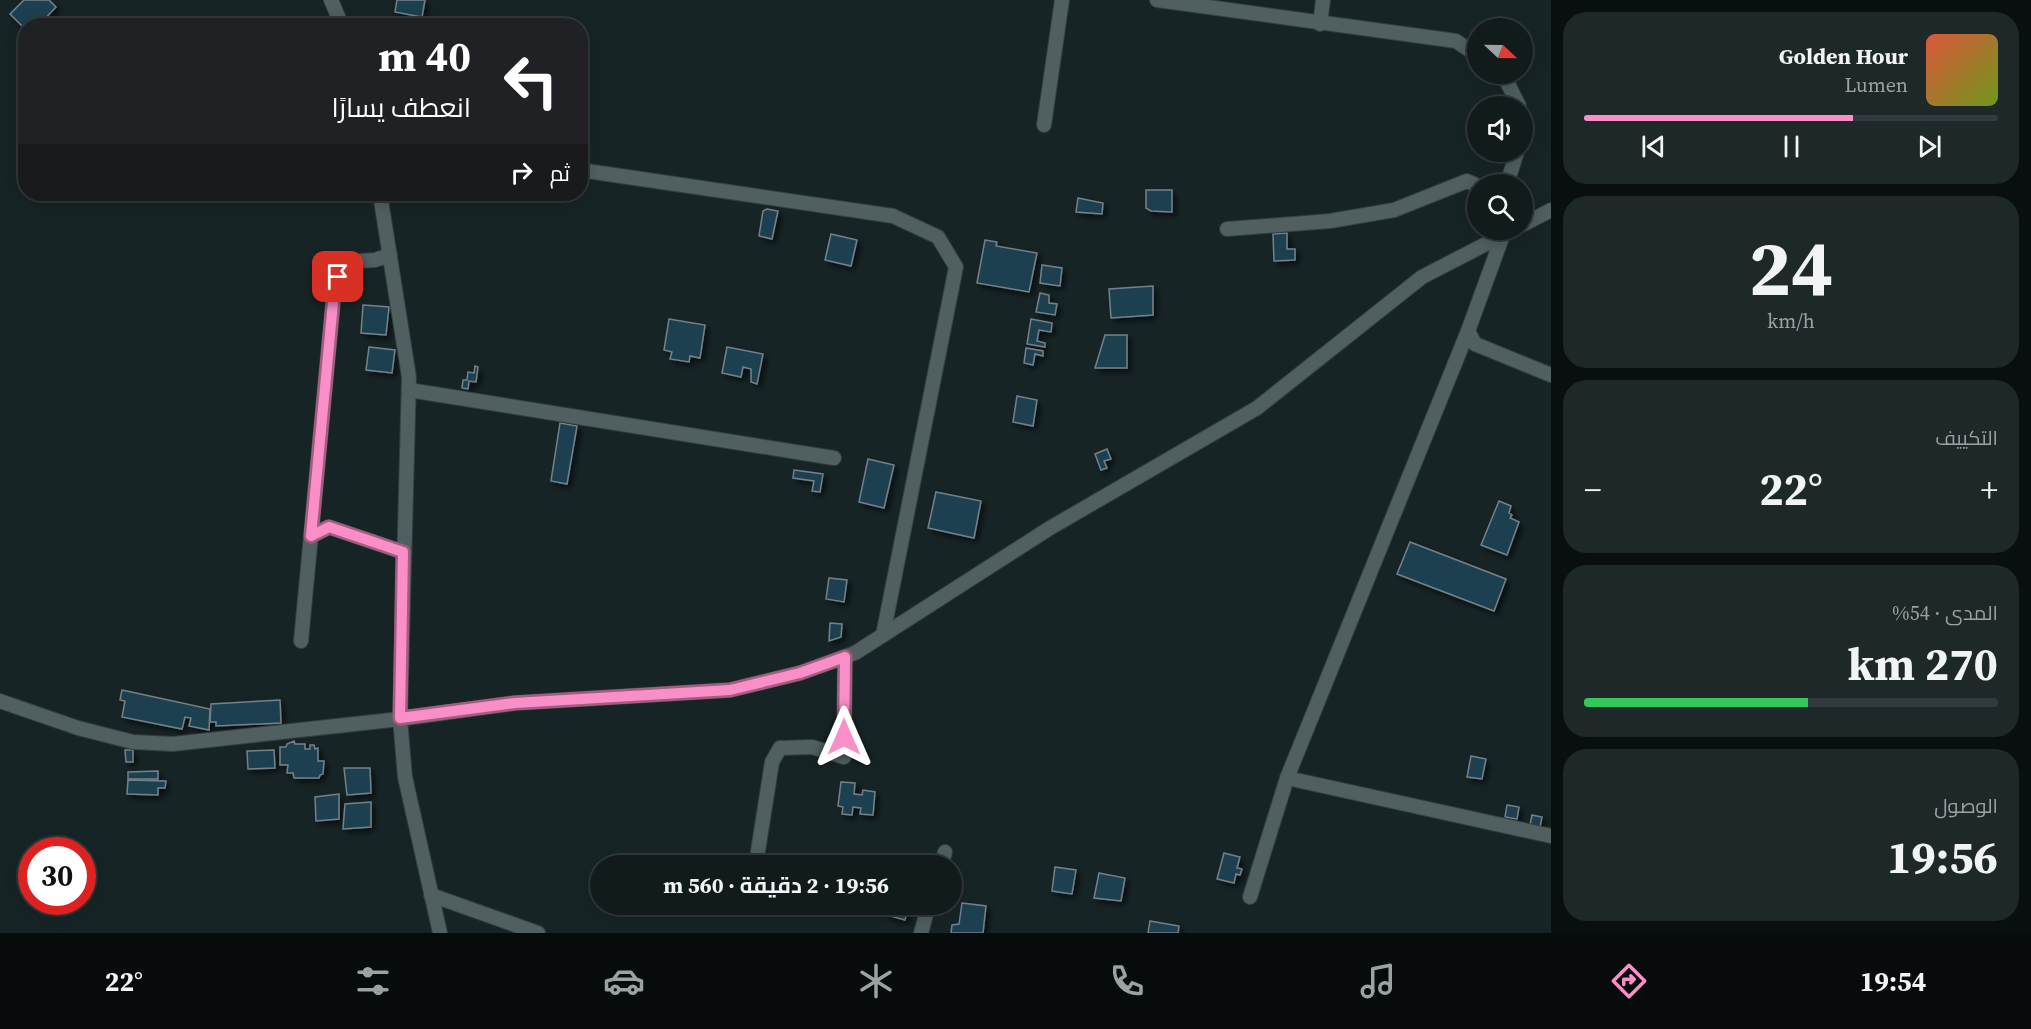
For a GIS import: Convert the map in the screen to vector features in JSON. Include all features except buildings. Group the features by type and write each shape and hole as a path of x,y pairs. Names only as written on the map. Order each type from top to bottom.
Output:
{"street":[{"path":"332,0 339,18"},
{"path":"1044,125 1062,0"},
{"path":"1156,0 1456,41 1467,48"},
{"path":"1320,24 1323,0"},
{"path":"588,171 893,216 938,237 956,267 883,635"},
{"path":"1227,229 1330,221 1394,210 1467,181"},
{"path":"381,201 409,377 400,718 405,777 440,933"},
{"path":"1533,219 1551,210"},
{"path":"0,701 78,728 133,742 173,744 515,703 730,690 800,673 855,653 1050,528 1257,408 1422,277 1489,240"},
{"path":"1250,897 1287,777 1468,331 1498,240"},
{"path":"301,640 334,292 342,262 375,260 390,255"},
{"path":"1468,331 1475,344 1551,375"},
{"path":"409,390 834,459"},
{"path":"311,536 329,527 403,552"},
{"path":"758,850 772,762 780,748 812,747 844,757 845,657"},
{"path":"1287,777 1551,836"},
{"path":"431,895 538,933"},
{"path":"921,933 926,915"}],"route":[{"path":"338,277 334,292 311,536 329,527 403,552 400,718 515,703 730,690 800,673 845,657 844,737"}]}
